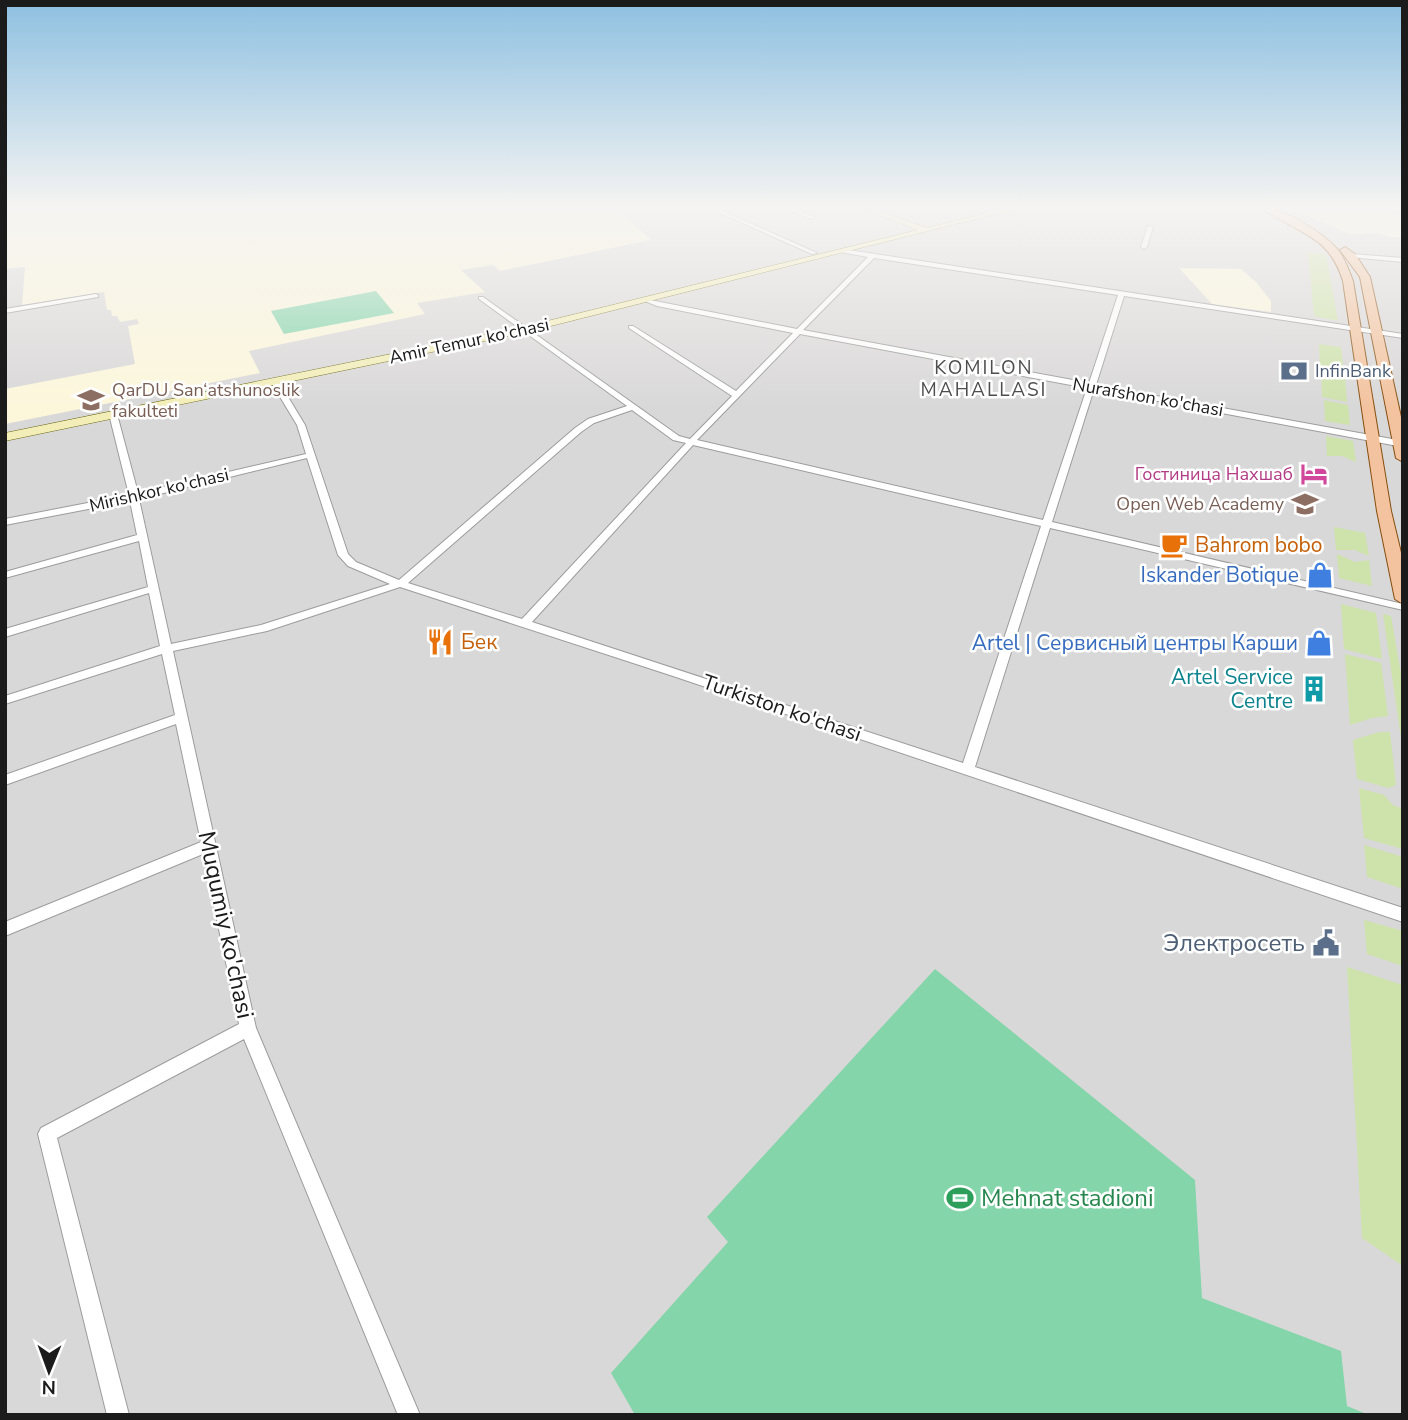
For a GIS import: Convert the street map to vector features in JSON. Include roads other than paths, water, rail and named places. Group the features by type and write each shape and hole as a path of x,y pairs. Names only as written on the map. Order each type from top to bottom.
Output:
{"main road":[{"name":"Amir Temur ko'chasi","path":"5,431 521,328 727,275"},
{"name":"Amir Temur ko'chasi","path":"5,437 275,382 647,300 745,275"},
{"path":"1348,275 1385,513 1403,599"},
{"path":"1364,275 1403,458"}],"street":[{"path":"524,624 691,442 853,275"},
{"path":"1006,275 1403,336"},
{"path":"967,771 1122,292"},
{"path":"5,310 96,296"},
{"path":"481,298 676,438 1403,607"},
{"name":"Nurafshon ko'chasi","path":"647,300 1091,387 1401,444"},
{"path":"631,327 736,395"},
{"name":"Turkiston ko'chasi","path":"275,382 301,425 344,555 352,564 400,584 1403,915"},
{"path":"5,700 165,649 262,628 400,584 578,430 591,421 632,407"},
{"name":"Muqumiy ko'chasi","path":"113,414 134,497 179,718 248,1028 409,1415"},
{"name":"Mirishkor ko'chasi","path":"5,522 134,497 311,455"},
{"path":"5,575 142,537"},
{"path":"5,633 152,589"},
{"path":"5,780 179,718"},
{"path":"5,929 209,845"},
{"path":"118,1415 47,1134 248,1028"}],"place":[{"name":"InfinBank","path":"1294,371"},
{"name":"QarDU San‘atshunoslik fakulteti","path":"91,400"},
{"name":"Гостиница Нахшаб","path":"1314,474"},
{"name":"Open Web Academy","path":"1305,504"},
{"name":"Bahrom bobo","path":"1174,545"},
{"name":"Iskander Botique","path":"1320,575"},
{"name":"Бек","path":"440,642"},
{"name":"Artel | Сервисный центры Карши","path":"1319,643"},
{"name":"Artel Service Centre","path":"1314,689"},
{"name":"Электросеть","path":"1326,943"},
{"name":"Mehnat stadioni","path":"960,1198"}],"district":[{"name":"KOMILON MAHALLASI","path":"984,378"}]}
